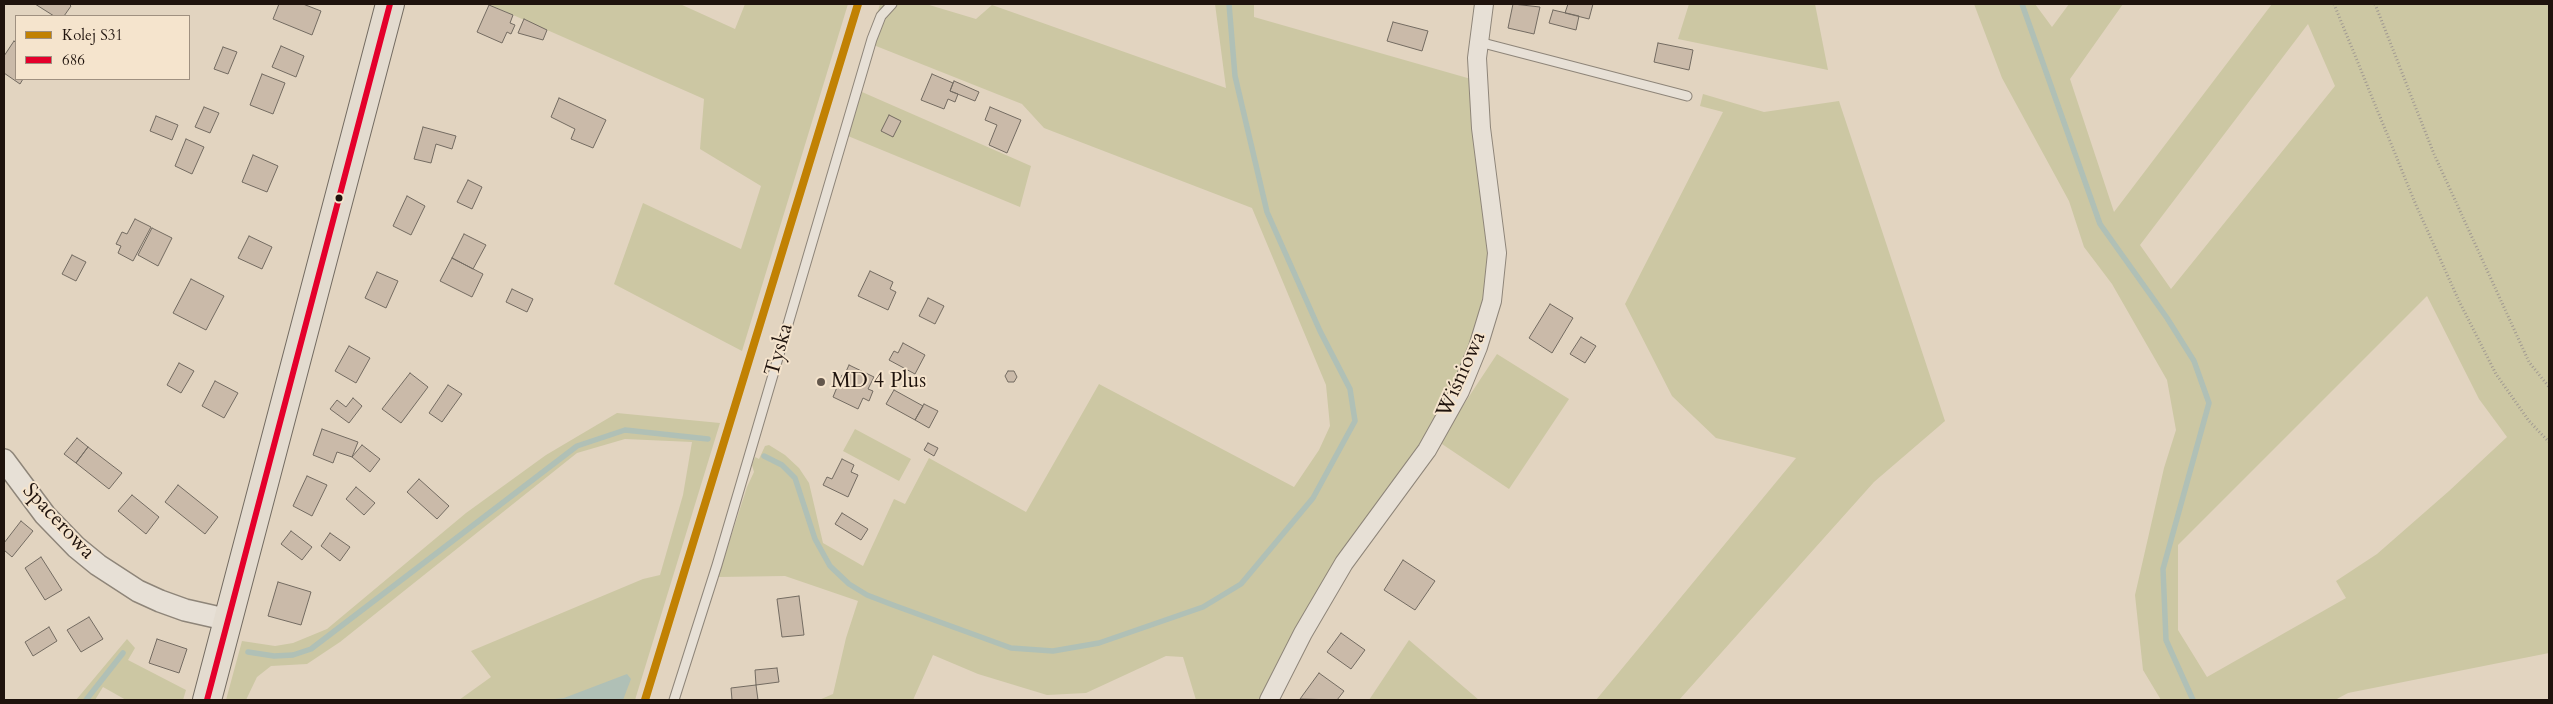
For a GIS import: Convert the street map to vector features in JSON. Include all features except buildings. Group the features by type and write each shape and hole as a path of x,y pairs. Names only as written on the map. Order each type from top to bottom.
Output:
{"main road":[{"path":"207,700 390,4"}],"street":[{"name":"Wiśniowa","path":"1269,700 1303,633 1344,563 1427,450 1460,391 1478,347 1492,301 1497,253 1481,128 1477,58 1484,4"},
{"name":"Spacerowa","path":"4,460 53,524 98,565 132,587 160,601 191,612 229,620"}],"lane":[{"name":"Tyska","path":"674,700 717,565 872,39 881,16 892,4"},
{"path":"1479,42 1687,96"}],"path":[{"path":"2334,4 2416,205 2459,301 2496,374 2529,422 2549,442"},
{"path":"2375,4 2434,154 2529,362 2549,387"}],"shaded area":[{"path":"488,4 680,4 735,29 745,4 848,4 742,351 614,284 643,203 741,249 761,186 700,149 704,99"},
{"path":"880,4 926,4 976,19 992,5 1226,88 1215,4 1254,4 1254,17 1471,79 1491,262 1476,340 1440,420 1309,605 1261,700 1196,700 1183,657 1166,656 1086,693 1047,695 978,674 933,655 913,700 819,700 833,694 846,638 858,601 785,576 718,577 747,487 754,472 752,465 755,457 759,459 765,446 769,445 785,455 799,468 809,483 823,543 863,566 894,499 905,504 929,458 1026,512 1099,384 1294,487 1319,450 1330,426 1326,385 1252,208 1044,128 1022,104 876,46 869,40"},
{"path":"1689,4 1815,4 1828,70 1678,39"},
{"path":"1974,4 2035,4 2052,27 2069,4 2123,4 2070,79 2114,212 2272,4 2549,4 2549,653 2348,693 2335,700 2161,700 2143,670 2135,595 2164,468 2176,430 2167,380 2112,284 2084,247 2069,201 2002,78","holes":["2308,24 2335,86 2171,289 2140,245","2427,296 2479,399 2507,437 2377,554 2336,581 2346,598 2207,677 2178,630 2178,545"]},
{"path":"862,92 1031,166 1020,207 848,136"},
{"path":"1703,94 1764,112 1839,101 1945,421 1874,482 1679,700 1596,700 1796,458 1716,438 1672,396 1625,304 1723,112 1700,106"},
{"path":"1497,354 1569,399 1509,489 1439,442"},
{"path":"617,413 720,423 635,700 459,700 491,677 471,651 643,579 660,575 683,495 692,442 625,439 577,453 340,642 307,664 271,666 257,677 246,700 226,700 242,641 275,646 293,643 327,629 466,513 546,455"},
{"path":"855,429 911,459 899,481 843,451"},
{"path":"127,639 135,648 128,660 186,690 183,700 126,700 103,687 95,700 76,700"},
{"path":"1409,640 1479,700 1369,700"},
{"path":"627,674 631,679 623,700 545,700 564,698"}],"waterway":[{"path":"764,456 782,465 795,478 815,539 830,566 849,584 867,595 1011,648 1053,651 1099,643 1203,607 1241,584 1313,498 1355,421 1350,389 1320,331 1267,212 1235,76 1229,4"},
{"path":"2022,4 2100,224 2167,318 2194,361 2209,403 2163,569 2166,640 2193,700"},
{"path":"248,652 274,656 293,655 311,649 577,446 625,430 708,439"},
{"path":"86,700 123,653"}],"rail line":[{"name":"S31","path":"645,700 858,4"}],"transit line":[{"name":"686","path":"207,700 390,4"}],"place":[{"name":"MD 4 Plus","path":"821,382"}]}
